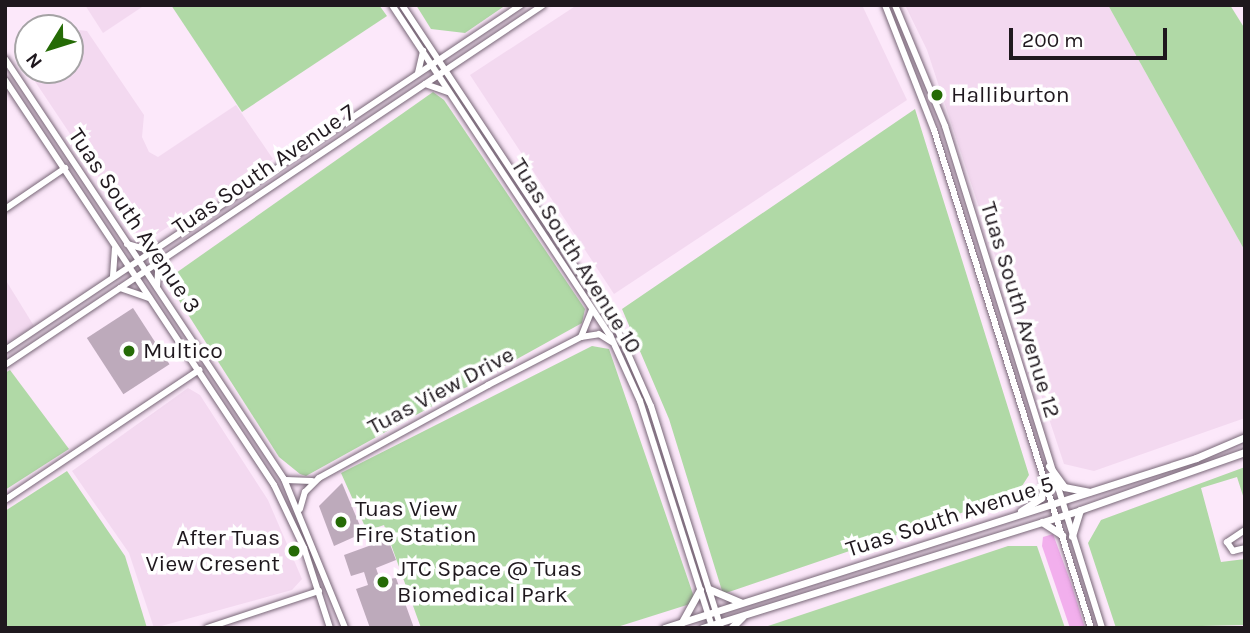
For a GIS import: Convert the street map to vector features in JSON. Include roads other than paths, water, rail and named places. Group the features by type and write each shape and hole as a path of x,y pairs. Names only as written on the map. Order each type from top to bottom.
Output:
{"main road":[{"name":"Tuas South Avenue 5","path":"664,628 1091,492 1245,437"},
{"name":"Tuas South Avenue 5","path":"702,628 716,626 1060,517 1245,452"},
{"path":"1049,466 1064,487 1091,492"},
{"path":"1008,518 1041,498 1045,482"},
{"path":"1072,536 1080,510"},
{"path":"1042,522 1062,535"},
{"path":"709,589 724,599 748,601"},
{"path":"681,622 700,590"},
{"path":"731,628 742,616"}],"street":[{"name":"Tuas South Avenue 10","path":"392,5 423,51 435,62"},
{"name":"Tuas South Avenue 10","path":"402,5 430,49 441,73 618,331 651,406 717,612 716,626"},
{"name":"Tuas South Avenue 7","path":"5,350 521,5"},
{"name":"Tuas South Avenue 7","path":"5,365 543,5"},
{"name":"Tuas South Avenue 12","path":"885,5 934,130 1045,482 1056,503"},
{"name":"Tuas South Avenue 12","path":"895,5 945,126 1049,466 1062,535 1091,628"},
{"path":"430,49 449,53"},
{"path":"418,73 423,51"},
{"path":"424,84 453,90 454,68 463,58"},
{"name":"Tuas South Avenue 3","path":"5,59 284,479 313,539 345,628"},
{"name":"Tuas South Avenue 3","path":"5,80 274,485 304,548 330,628"},
{"name":"Tuas South Avenue 10","path":"453,90 614,344 640,401 708,614 716,626"},
{"path":"5,209 65,168"},
{"path":"125,243 152,251"},
{"path":"113,278 114,246"},
{"path":"158,290 159,261"},
{"path":"120,288 151,299"},
{"path":"581,337 592,308"},
{"path":"581,337 599,334 614,344"},
{"name":"Tuas View Drive","path":"284,479 296,484 319,478 581,337"},
{"path":"5,500 198,370"},
{"name":"Tuas View Drive","path":"299,509 305,492 319,478"},
{"name":"Tuas South Avenue 12","path":"1060,517 1072,536 1102,628"},
{"path":"1245,530 1227,542 1233,551 1245,548"},
{"path":"304,548 313,539"},
{"path":"207,628 319,591"}],"place":[{"name":"Halliburton","path":"937,95"},
{"name":"Multico","path":"129,351"},
{"name":"Tuas View Fire Station","path":"341,522"},
{"name":"After Tuas View Cresent","path":"294,551"},
{"name":"JTC Space @ Tuas Biomedical Park","path":"383,582"}]}
